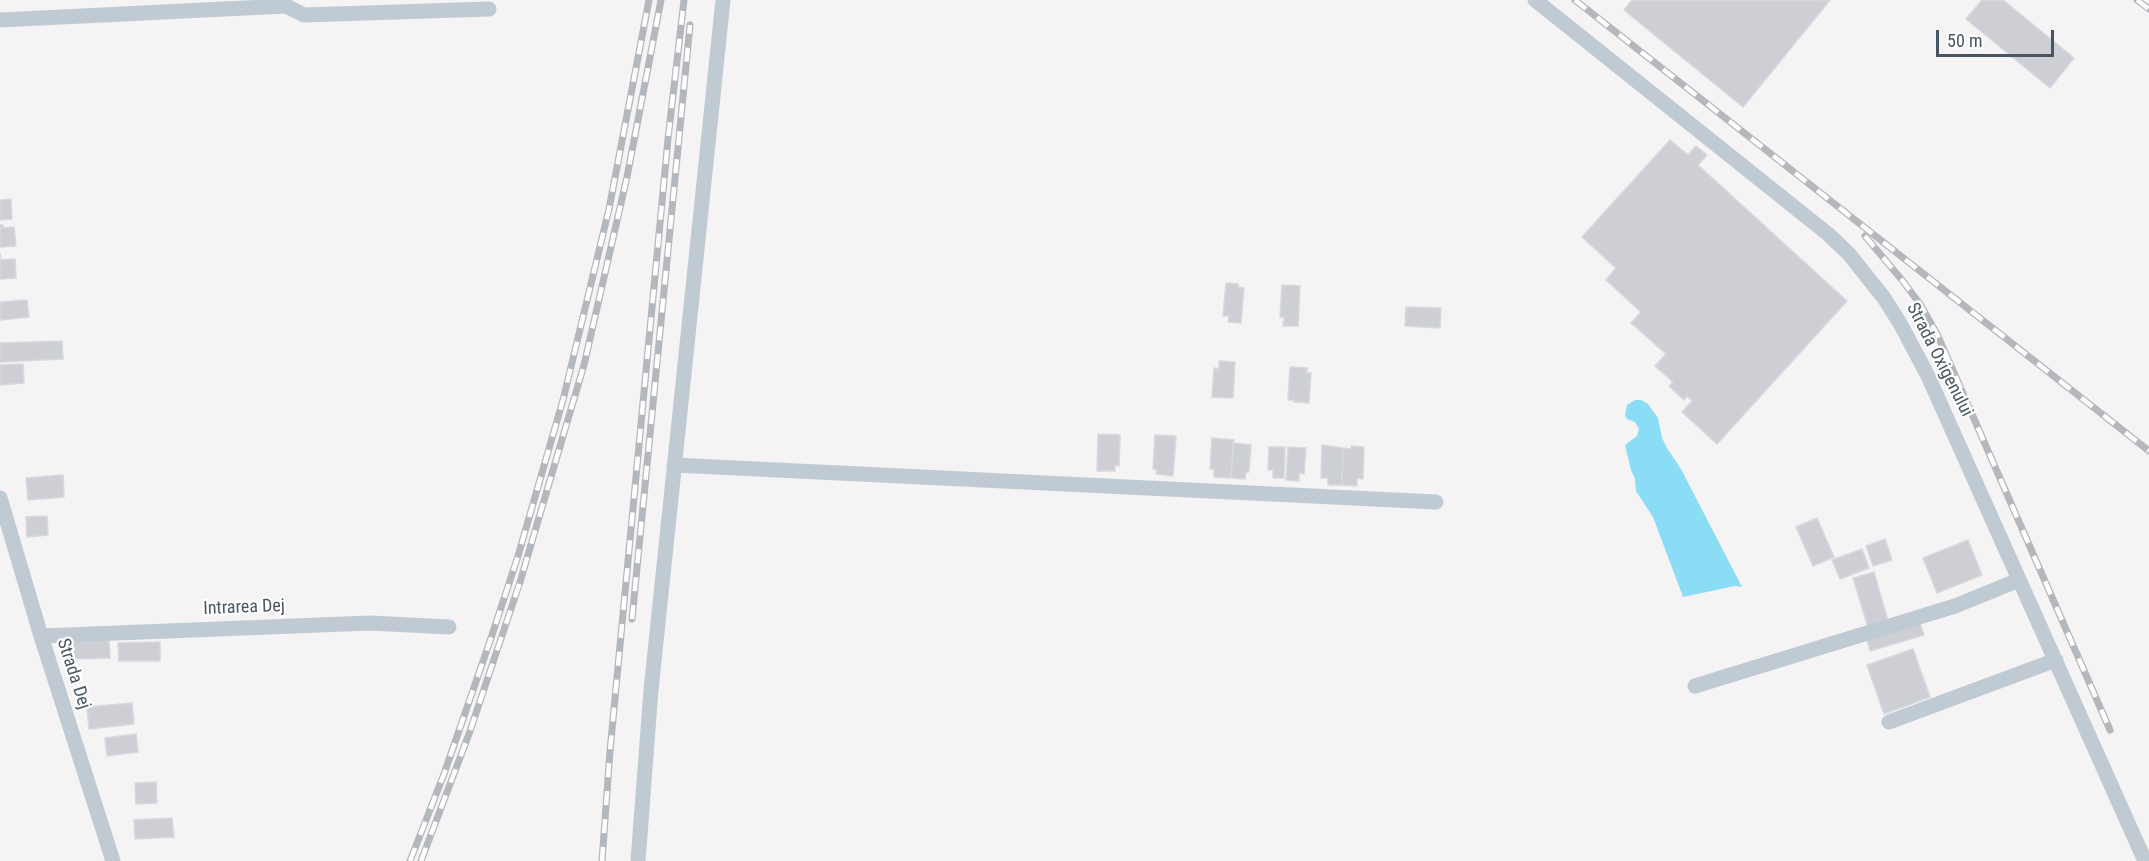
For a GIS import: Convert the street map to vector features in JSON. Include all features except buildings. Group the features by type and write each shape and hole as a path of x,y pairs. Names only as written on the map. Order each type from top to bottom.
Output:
{"street":[{"path":"638,861 651,690 723,0"},
{"name":"Strada Oxigenului","path":"1535,0 1800,210 1866,273 1890,307 1915,350 2145,861"},
{"path":"0,20 286,6 304,15 489,9"},
{"path":"675,465 1437,502"},
{"name":"Strada Dej","path":"0,498 41,636 113,861"},
{"path":"1695,686 1955,606 2019,580"},
{"name":"Intrarea Dej","path":"41,636 370,623 449,627"},
{"path":"1889,722 2055,660"}],"water":[{"path":"1635,400 1648,404 1658,418 1662,438 1681,469 1742,587 1735,586 1683,597 1653,517 1636,491 1635,479 1625,445 1637,436 1639,429 1635,422 1627,419 1625,415 1627,405"}],"railway":[{"path":"410,861 444,774 490,641 518,556 563,400 609,209 649,0"},
{"path":"421,861 469,734 520,582 584,365 627,177 661,0"},
{"path":"602,861 610,751 668,139 684,0"},
{"path":"1575,0 2149,451"},
{"path":"2137,0 2149,9"},
{"path":"632,619 690,25"},
{"path":"1865,236 1920,304 1937,334 2110,730"}]}
